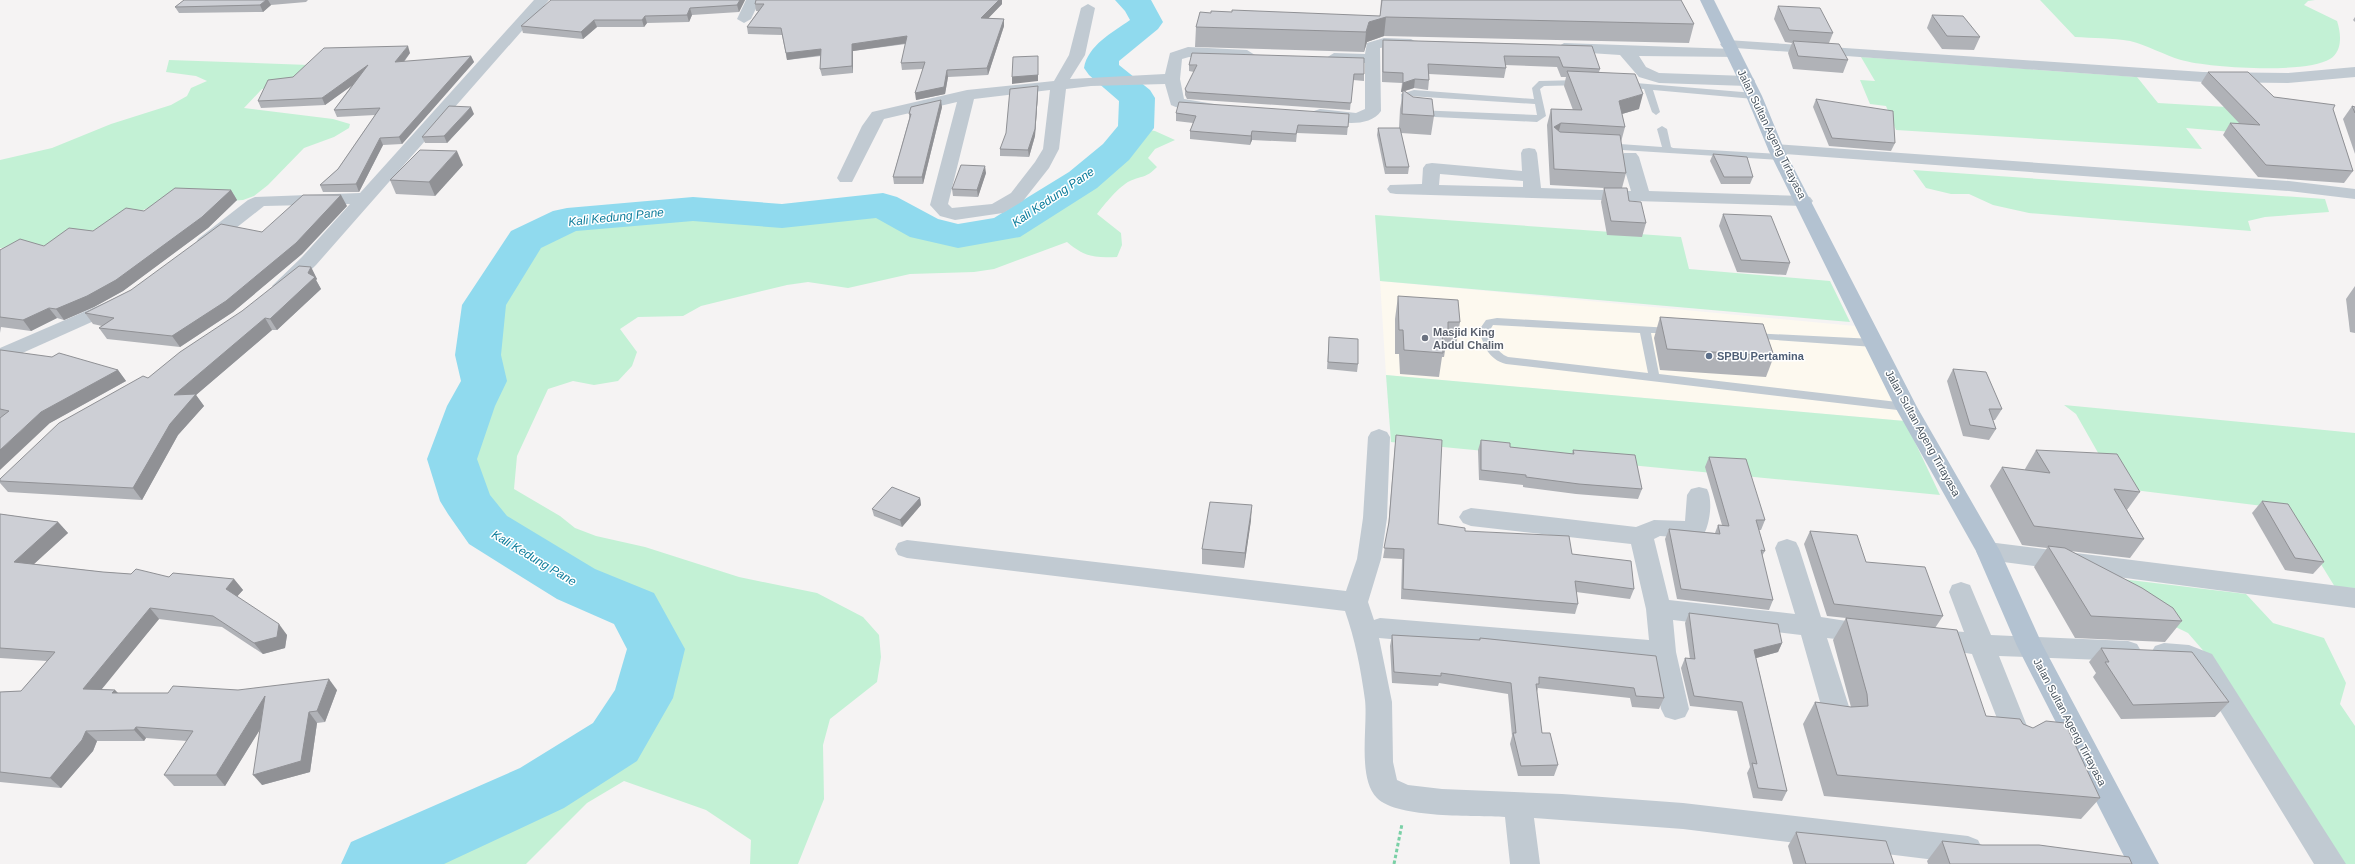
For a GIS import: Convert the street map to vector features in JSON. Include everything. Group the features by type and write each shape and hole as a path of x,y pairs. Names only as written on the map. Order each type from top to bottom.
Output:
{"main road":[{"name":"Jalan Sultan Ageng Tirtayasa","path":"1707,0 1736,48 1750,89 1784,152 1804,201 1906,407 1995,552 2038,647 2144,864"}],"street":[{"path":"744,19 753,0"},
{"path":"269,296 309,261 366,198 535,2"},
{"path":"967,95 939,205 946,212 955,215 997,209 1017,197 1043,164 1051,149 1058,86 1077,55 1088,8"},
{"path":"1307,114 1361,117 1369,115 1373,111 1372,46 1378,43 1423,44"},
{"path":"1548,48 1624,51 1771,48 2203,77 2288,78 2355,72"},
{"path":"1624,51 1630,55 1639,71 1648,76 1750,89"},
{"path":"1223,108 1184,105 1176,102 1165,79 1175,56 1180,53 1260,56"},
{"path":"1320,58 1372,59"},
{"path":"846,178 870,126 878,115 967,95 1058,86 1091,81 1165,79"},
{"path":"1784,152 1822,152 2289,186 2354,186"},
{"path":"1529,153 1531,185"},
{"path":"1630,157 1642,197"},
{"path":"1396,189 1430,190 1531,185 1642,197 1804,201"},
{"path":"192,253 254,204 261,201 366,198"},
{"path":"0,356 102,312 131,296"},
{"path":"1379,437 1375,518 1369,559 1355,602 1368,645 1373,673 1380,729 1379,758 1383,782 1392,793 1413,798 1576,807 1742,822 1893,842 1996,853"},
{"path":"1641,536 1647,530 1657,527 1690,530 1696,528 1699,495"},
{"path":"1471,517 1641,536"},
{"path":"1641,536 1659,609 1663,652 1675,709"},
{"path":"1787,548 1838,716"},
{"path":"907,549 1355,602"},
{"path":"1995,552 2355,598"},
{"path":"1961,592 2018,736"},
{"path":"1659,609 1810,627 1982,644 2188,654 2203,661 2331,864"},
{"path":"1380,628 1663,652"},
{"path":"1521,805 1519,824 1525,864"}],"lane":[{"path":"1539,102 1414,93 1405,94 1406,110 1410,112 1526,120 1537,119 1542,116 1539,102 1536,88 1542,83 1588,83"},
{"path":"1618,85 1750,89"},
{"path":"1648,86 1656,112"},
{"path":"1662,129 1669,150"},
{"path":"1594,146 1669,150 1784,152"},
{"path":"1685,332 1497,321 1490,322 1484,330 1490,350 1495,356 1506,360 1906,407"},
{"path":"1645,329 1654,377"},
{"path":"1740,335 1874,343"}],"path":[{"path":"1394,864 1399,848 1404,814 1413,798"}],"shaded area":[{"path":"1380,281 1855,326 1905,421 1386,375"}],"green space":[{"path":"2040,0 2315,0 2308,1 2304,5 2337,21 2340,42 2337,51 2330,59 2318,64 2301,67 2257,68 2194,63 2175,58 2130,41 2075,37"},
{"path":"1861,57 2137,77 2158,103 2261,109 2255,134 2186,128 2202,149 1896,130 1886,106 1870,104 1860,80 1875,81"},
{"path":"169,60 309,65 292,82 262,89 244,108 333,119 350,124 349,128 334,137 304,148 268,185 254,196 243,200 153,206 86,233 48,245 0,248 0,160 52,148 111,124 171,105 187,96 191,88 207,81 196,76 166,72"},
{"path":"1143,129 1155,131 1175,140 1155,149 1148,158 1157,167 1153,171 1147,175 1126,183 1112,196 1097,214 1121,233 1122,245 1117,257 1090,256 1079,251 1067,242 994,269 974,272 910,274 848,288 808,282 787,285 701,306 683,316 638,317 620,329 637,352 632,366 618,381 594,385 573,381 548,389 517,456 514,489 560,516 575,528 596,536 645,547 739,577 817,593 863,617 879,635 881,657 877,682 830,719 823,745 824,799 798,864 750,864 751,840 706,810 624,781 587,803 526,864 401,864 547,797 624,747 656,699 669,646 644,602 585,577 498,523 477,496 463,456 481,405 494,380 488,353 494,304 534,242 569,224 691,214 780,221 879,210 918,233 957,242 1011,232 1089,182 1123,154"},
{"path":"1913,170 2325,199 2329,212 2265,217 2248,221 2251,231 2029,213 1993,205 1969,194 1951,194 1926,188"},
{"path":"1375,215 1681,237 1689,269 1830,281 1850,322 1380,281"},
{"path":"1386,375 1905,421 1940,495 1391,442"},
{"path":"2064,405 2355,433 2355,588 2335,587 2287,509 2118,488 2076,414"},
{"path":"2063,572 2246,594 2273,623 2324,638 2346,683 2340,704 2355,726 2355,864 2344,864 2220,670 2188,633"}],"building":[{"path":"184,0 266,0 260,5 175,7"},
{"path":"551,0 740,0 737,5 690,8 687,15 645,16 642,20 594,20 581,32 521,26"},
{"path":"756,0 999,0 981,18 1004,19 987,68 947,70 944,87 915,93 925,62 901,63 907,36 852,44 852,66 820,69 821,49 786,53 781,28 747,27 764,4 755,4"},
{"path":"1382,0 1681,0 1694,24 1386,17 1369,22 1366,32 1196,27 1200,12 1211,13 1211,11 1232,12 1232,10 1380,16"},
{"path":"1778,6 1820,8 1833,33 1789,30"},
{"path":"1932,15 1963,16 1980,37 1947,36"},
{"path":"1383,40 1592,46 1600,69 1563,67 1559,57 1504,56 1506,68 1428,64 1429,80 1415,79 1403,83 1403,73 1383,72"},
{"path":"1793,41 1839,44 1848,60 1798,56"},
{"path":"408,46 395,62 471,56 399,137 380,138 356,184 320,185 338,169 380,108 334,110 368,65 322,98 258,101 268,80 293,77 324,48"},
{"path":"1192,53 1364,58 1364,74 1354,74 1351,103 1187,92 1185,89 1197,65 1189,65"},
{"path":"1038,56 1038,75 1012,77 1013,57"},
{"path":"1567,71 1635,74 1643,94 1619,101 1625,127 1561,123 1554,127 1560,132 1620,135 1626,173 1554,169 1551,109 1582,110"},
{"path":"2208,72 2248,72 2274,97 2335,105 2333,109 2353,171 2266,165 2230,123 2260,125"},
{"path":"1038,86 1035,129 1028,150 1000,149 1006,133 1010,89"},
{"path":"1403,90 1413,97 1432,99 1434,116 1402,114"},
{"path":"1816,99 1893,111 1895,143 1832,138"},
{"path":"941,100 922,177 893,177 911,114 909,114 911,107"},
{"path":"1179,102 1349,114 1348,127 1298,125 1296,134 1252,131 1251,136 1190,131 1196,116 1176,113"},
{"path":"449,106 471,107 444,136 422,137"},
{"path":"1378,128 1400,128 1409,167 1386,167"},
{"path":"420,150 457,151 429,182 390,180"},
{"path":"1713,154 1747,157 1753,177 1724,177"},
{"path":"961,165 985,166 977,190 952,189"},
{"path":"175,188 231,190 202,217 116,280 87,296 56,309 49,308 23,320 0,317 0,250 20,239 44,246 69,228 93,231 126,208 144,211"},
{"path":"1604,188 1627,188 1629,201 1641,202 1646,223 1611,221"},
{"path":"303,195 341,195 296,243 226,301 172,336 99,328 114,318 85,313 131,290 221,224 262,232"},
{"path":"1723,214 1771,216 1790,263 1741,260"},
{"path":"299,266 311,267 308,273 315,277 270,319 265,318 174,395 196,394 170,424 133,488 0,481 0,479 59,423 143,376 148,378 180,352 242,311"},
{"path":"1398,296 1458,300 1460,322 1448,322 1448,333 1442,333 1443,353 1404,350 1403,330 1399,330"},
{"path":"1660,317 1763,324 1774,356 1667,349"},
{"path":"1329,337 1358,339 1358,364 1328,362"},
{"path":"0,350 52,357 59,353 118,370 41,412 0,450 0,418 9,411 0,409"},
{"path":"1953,369 1986,372 2002,409 1989,409 1996,429 1970,425"},
{"path":"1396,435 1442,440 1438,524 1465,528 1465,531 1569,536 1572,554 1631,561 1634,589 1575,581 1578,604 1403,589 1404,549 1384,548 1389,522"},
{"path":"1481,440 1510,443 1510,447 1574,454 1573,450 1635,455 1642,489 1579,484 1526,477 1526,475 1481,470"},
{"path":"2036,450 2117,454 2140,492 2114,489 2144,539 2034,526 2002,467 2050,473"},
{"path":"1709,457 1746,459 1765,520 1756,520 1765,551 1761,550 1773,600 1681,589 1669,529 1720,534 1718,525 1729,526"},
{"path":"892,487 920,498 900,520 872,509"},
{"path":"2262,501 2288,504 2324,562 2295,558"},
{"path":"1210,502 1252,505 1245,553 1202,549"},
{"path":"0,514 58,522 14,562 103,572 131,574 136,569 169,577 173,573 234,579 226,589 279,624 277,637 254,643 213,616 150,608 83,689 115,690 112,693 168,693 173,686 238,690 329,679 317,711 309,712 301,761 253,775 265,696 216,775 164,775 193,731 136,727 134,730 86,731 82,740 50,778 0,772 0,692 21,691 55,652 0,648"},
{"path":"1810,531 1857,535 1866,562 1925,567 1943,616 1834,604"},
{"path":"2048,546 2065,548 2142,588 2173,608 2182,621 2091,616"},
{"path":"1689,613 1778,624 1782,643 1754,650 1787,791 1758,788 1752,763 1757,764 1742,702 1694,696 1685,658 1695,659"},
{"path":"1846,618 1957,630 1986,716 2020,719 2023,724 2033,728 2046,721 2065,723 2100,798 1837,775 1815,702 1851,707 1868,706 1867,694"},
{"path":"1392,635 1480,640 1480,638 1656,656 1664,698 1636,696 1634,688 1539,677 1539,684 1536,684 1542,733 1550,733 1558,765 1521,766 1513,733 1516,733 1511,683 1441,673 1441,676 1394,672"},
{"path":"2101,648 2192,652 2229,702 2133,705 2105,662 2109,662"},
{"path":"1796,832 1886,841 1894,864 1806,864"},
{"path":"1942,841 1982,845 2039,845 2129,857 2132,864 1950,864"}],"waterway":[{"name":"Kali Kedung Pane","path":"374,864 542,788 615,742 643,698 656,649 634,609 576,584 488,530 466,501 452,459 471,406 484,381 478,355 484,305 526,240 567,220 693,209 782,216 883,205 924,228 958,236 1006,228 1083,180 1116,152 1136,128 1137,98 1101,68 1103,57 1147,22 1139,6 1131,0"}],"place":[{"name":"Masjid King Abdul Chalim","path":"1425,338"},
{"name":"SPBU Pertamina","path":"1709,356"}]}
